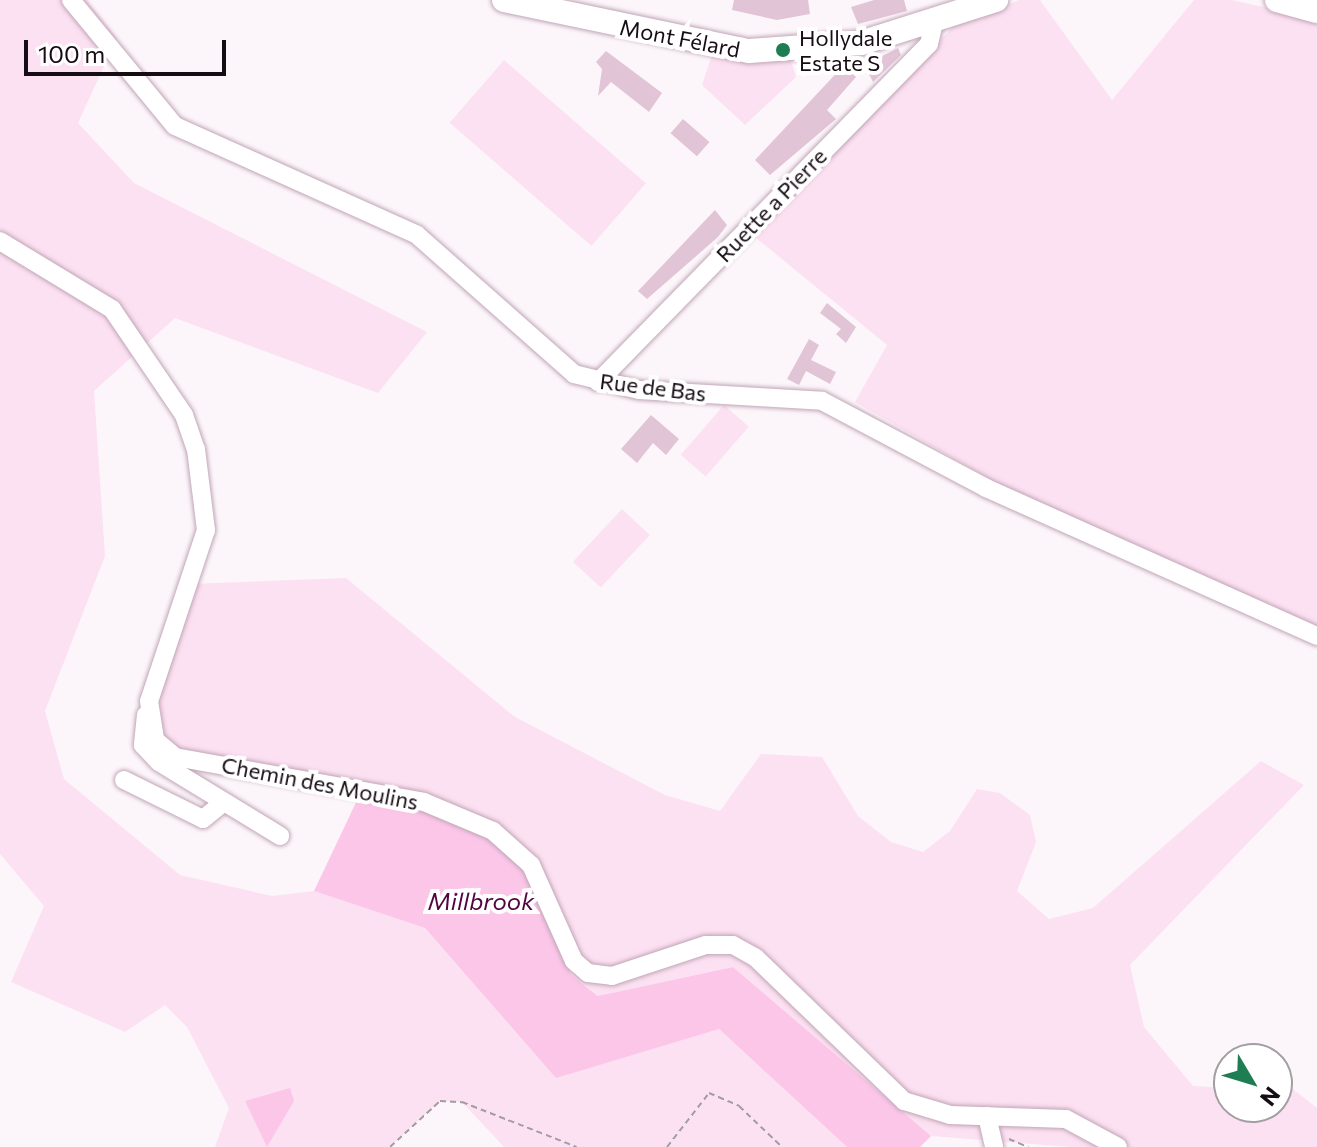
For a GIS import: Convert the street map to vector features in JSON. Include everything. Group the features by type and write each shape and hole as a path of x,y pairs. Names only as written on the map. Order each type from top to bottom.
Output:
{"main road":[{"name":"Mont Félard","path":"504,0 749,51 861,43 996,0"},
{"path":"1277,0 1317,11"}],"street":[{"name":"Rue de Bas","path":"71,0 175,126 417,235 574,374 598,382 822,401 986,488 1317,636"},
{"name":"Ruette a Pierre","path":"598,382 929,44 934,22"},
{"name":"Chemin des Moulins","path":"0,241 112,309 184,415 196,449 206,530 149,701 155,740 175,757 424,802 493,831 531,865 574,961 588,973 612,976 706,945 733,945 756,958 904,1101 987,1116 1066,1119 1118,1147"},
{"path":"149,701 143,745 224,802 280,836"},
{"path":"124,780 203,819 224,802"},
{"path":"987,1116 994,1147"}],"path":[{"path":"667,1147 709,1093 739,1106 782,1147"},
{"path":"390,1147 440,1101 462,1102 577,1147"}],"shaded area":[{"path":"0,0 87,0 117,38 78,123 134,183 427,332 378,393 175,318 94,391 105,556 45,711 64,779 180,875 272,896 314,891 425,928 555,1076 719,1029 847,1147 504,1147 462,1102 440,1101 390,1147 215,1147 229,1108 187,1027 165,1005 125,1032 11,982 44,906 0,854"},
{"path":"1019,0 1040,0 1112,100 1194,0 1232,0 1317,19 1317,631 1004,487 855,402 887,345 750,233 953,27"},
{"path":"712,55 790,58 796,77 745,125 702,85"},
{"path":"504,60 646,183 591,246 450,123"},
{"path":"724,405 749,427 706,476 681,455"},
{"path":"622,509 650,535 601,588 573,562"},
{"path":"346,578 515,717 665,795 720,811 761,754 822,757 858,816 891,842 923,852 950,831 977,789 1000,793 1030,815 1036,842 1017,891 1049,919 1093,908 1261,761 1304,785 1130,965 1144,1027 1193,1086 1213,1087 1213,1123 1293,1123 1293,1089 1317,1108 1317,1147 1072,1147 931,1136 733,967 599,996 571,975 531,865 493,831 175,757 155,740 149,701 188,584"}],"water":[{"name":"Millbrook","path":"360,794 432,805 493,831 531,865 571,975 598,996 733,967 931,1136 920,1147 847,1147 719,1029 556,1078 425,928 314,891"},
{"path":"290,1088 294,1101 267,1147 245,1101"}],"building":[{"path":"734,0 808,0 810,14 777,20 732,10"},
{"path":"874,0 904,0 907,11 858,24 851,7"},
{"path":"898,48 901,55 873,82 864,65"},
{"path":"606,51 662,93 649,112 611,82 598,96 602,69 596,62"},
{"path":"844,65 856,77 827,110 836,119 770,175 755,160"},
{"path":"683,119 709,142 697,156 671,133"},
{"path":"715,210 727,225 718,237 647,299 638,291"},
{"path":"827,303 856,327 846,343 836,334 841,329 820,313"},
{"path":"809,339 819,345 811,360 836,372 830,384 806,371 799,385 787,379"},
{"path":"651,415 679,439 666,455 653,443 637,463 621,449"}],"place":[{"name":"Hollydale Estate S","path":"783,50"}]}
